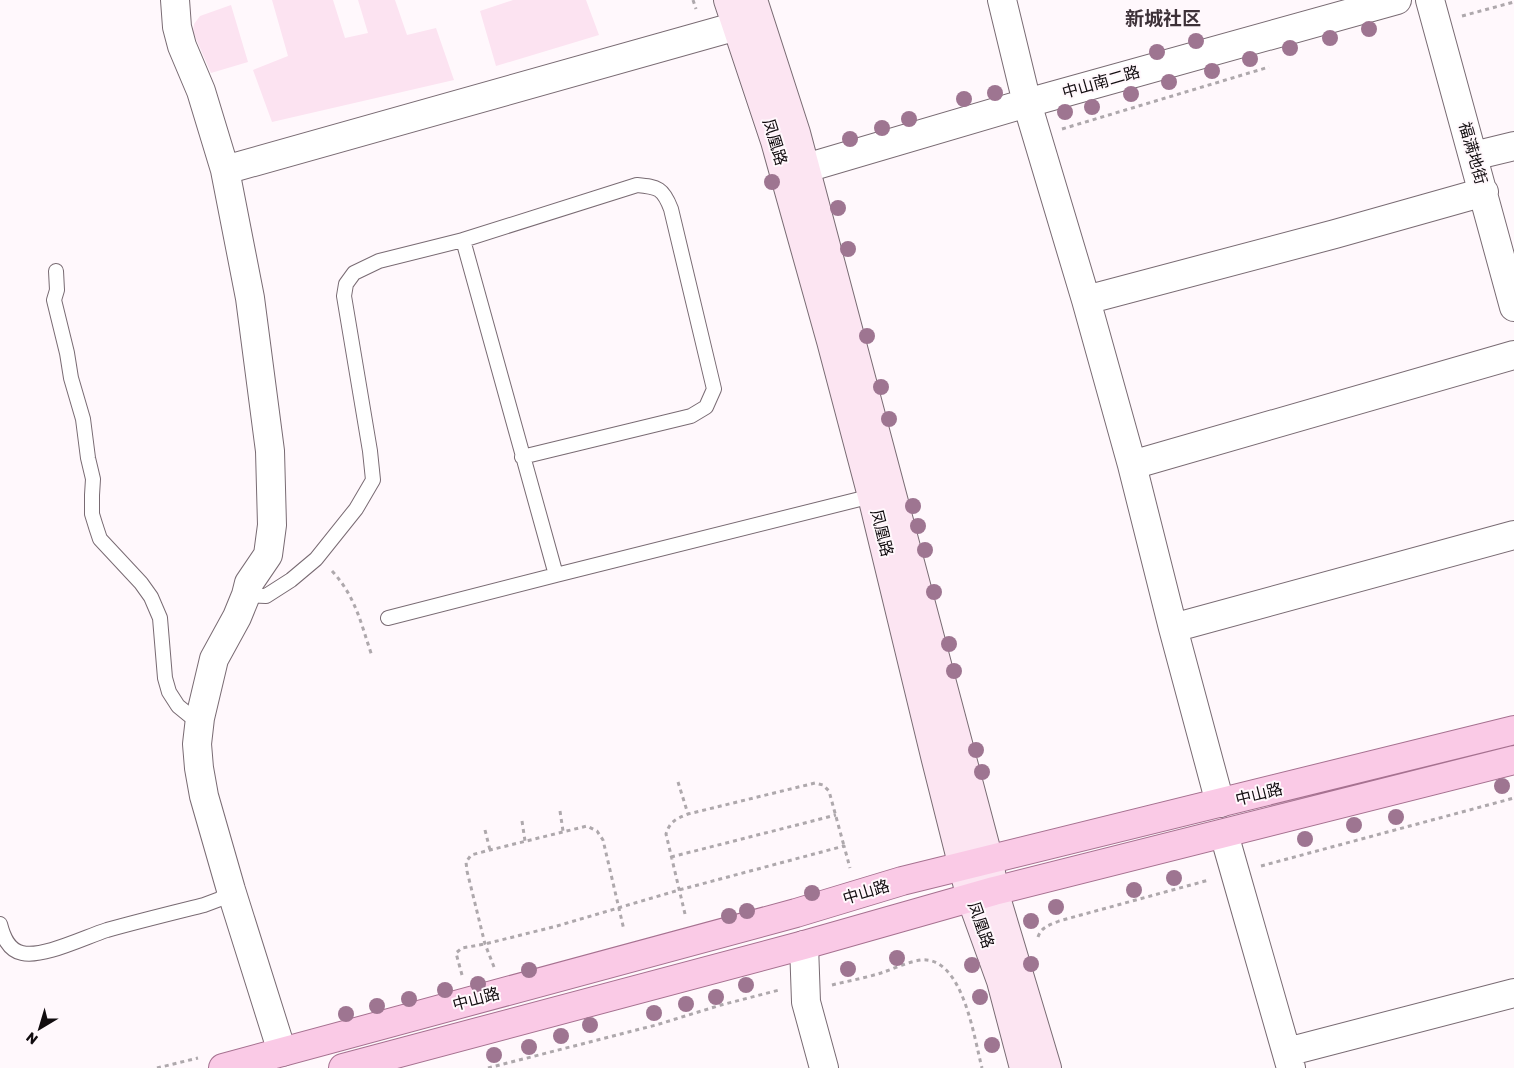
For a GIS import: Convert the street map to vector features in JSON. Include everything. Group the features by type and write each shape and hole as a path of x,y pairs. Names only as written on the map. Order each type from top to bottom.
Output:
{"main road":[{"name":"凤凰路","path":"728,0 775,141 872,496 963,867 983,894 1047,1068"},
{"name":"凤凰路","path":"753,0 806,168 989,860 983,894 1001,981 1024,1068"},
{"name":"中山路","path":"222,1068 786,916 902,882 1514,730"},
{"name":"中山路","path":"343,1068 804,945 983,894 1514,760"}],"street":[{"path":"1002,0 1027,103 1086,300 1132,465 1220,804"},
{"name":"中山南二路","path":"806,168 1027,103 1397,0"},
{"name":"福满地街","path":"1430,0 1514,307"},
{"path":"180,1 177,27 182,46 201,91 225,170 250,298 270,451 272,525 268,555 250,583 237,617 214,659 200,718 197,744 204,796 231,890 282,1052"},
{"path":"225,170 736,26"},
{"path":"1473,156 1514,146"},
{"path":"1086,300 1335,234 1484,192"},
{"path":"1132,465 1514,355"},
{"path":"1173,628 1514,535"},
{"path":"1224,834 1289,1060 1514,994"},
{"path":"804,945 806,1002 824,1068"}],"lane":[{"path":"246,595 266,596 291,580 316,559 356,509 373,480 370,451 344,296 346,284 354,273 379,262 463,240 637,185 656,187 666,195 671,209 714,388 706,407 691,416 522,457"},
{"path":"463,240 556,575"},
{"path":"56,271 57,290 54,300 71,378 83,419 88,458 94,479 92,514 96,527 100,539 151,596 160,618 165,678 169,692 178,706 189,715 200,718"},
{"path":"388,618 872,496"},
{"path":"0,924 4,938 15,951 23,954 35,953 105,931 204,905 220,899 231,890"}],"path":[{"path":"1058,131 1271,66"},
{"path":"316,559 333,571 346,587 356,608 372,656"},
{"path":"678,782 688,814"},
{"path":"687,922 666,834 669,825 677,818 688,814 815,783 823,785 829,791 850,874"},
{"path":"1037,942 1039,932 1045,926 1059,921 1514,798"},
{"path":"560,811 563,830"},
{"path":"671,857 836,815"},
{"path":"522,821 525,841"},
{"path":"487,971 495,969 485,944 466,862 472,855 563,830 586,826 597,831 603,840 626,938"},
{"path":"485,830 490,850"},
{"path":"471,975 463,978 456,953 462,948 485,944 844,846"},
{"path":"488,1068 805,984 830,985 878,974 921,960 933,961 942,965 951,974 958,987 968,1016 982,1068"}],"shaded area":[{"path":"272,0 333,0 345,38 368,33 358,0 395,0 407,35 436,28 454,80 272,122 253,70 288,56"},
{"path":"513,0 586,0 599,35 496,66 480,11"},
{"path":"231,5 248,62 211,73 193,32 194,24 200,16"}],"district":[{"name":"新城社区","path":"1163,18"}]}
